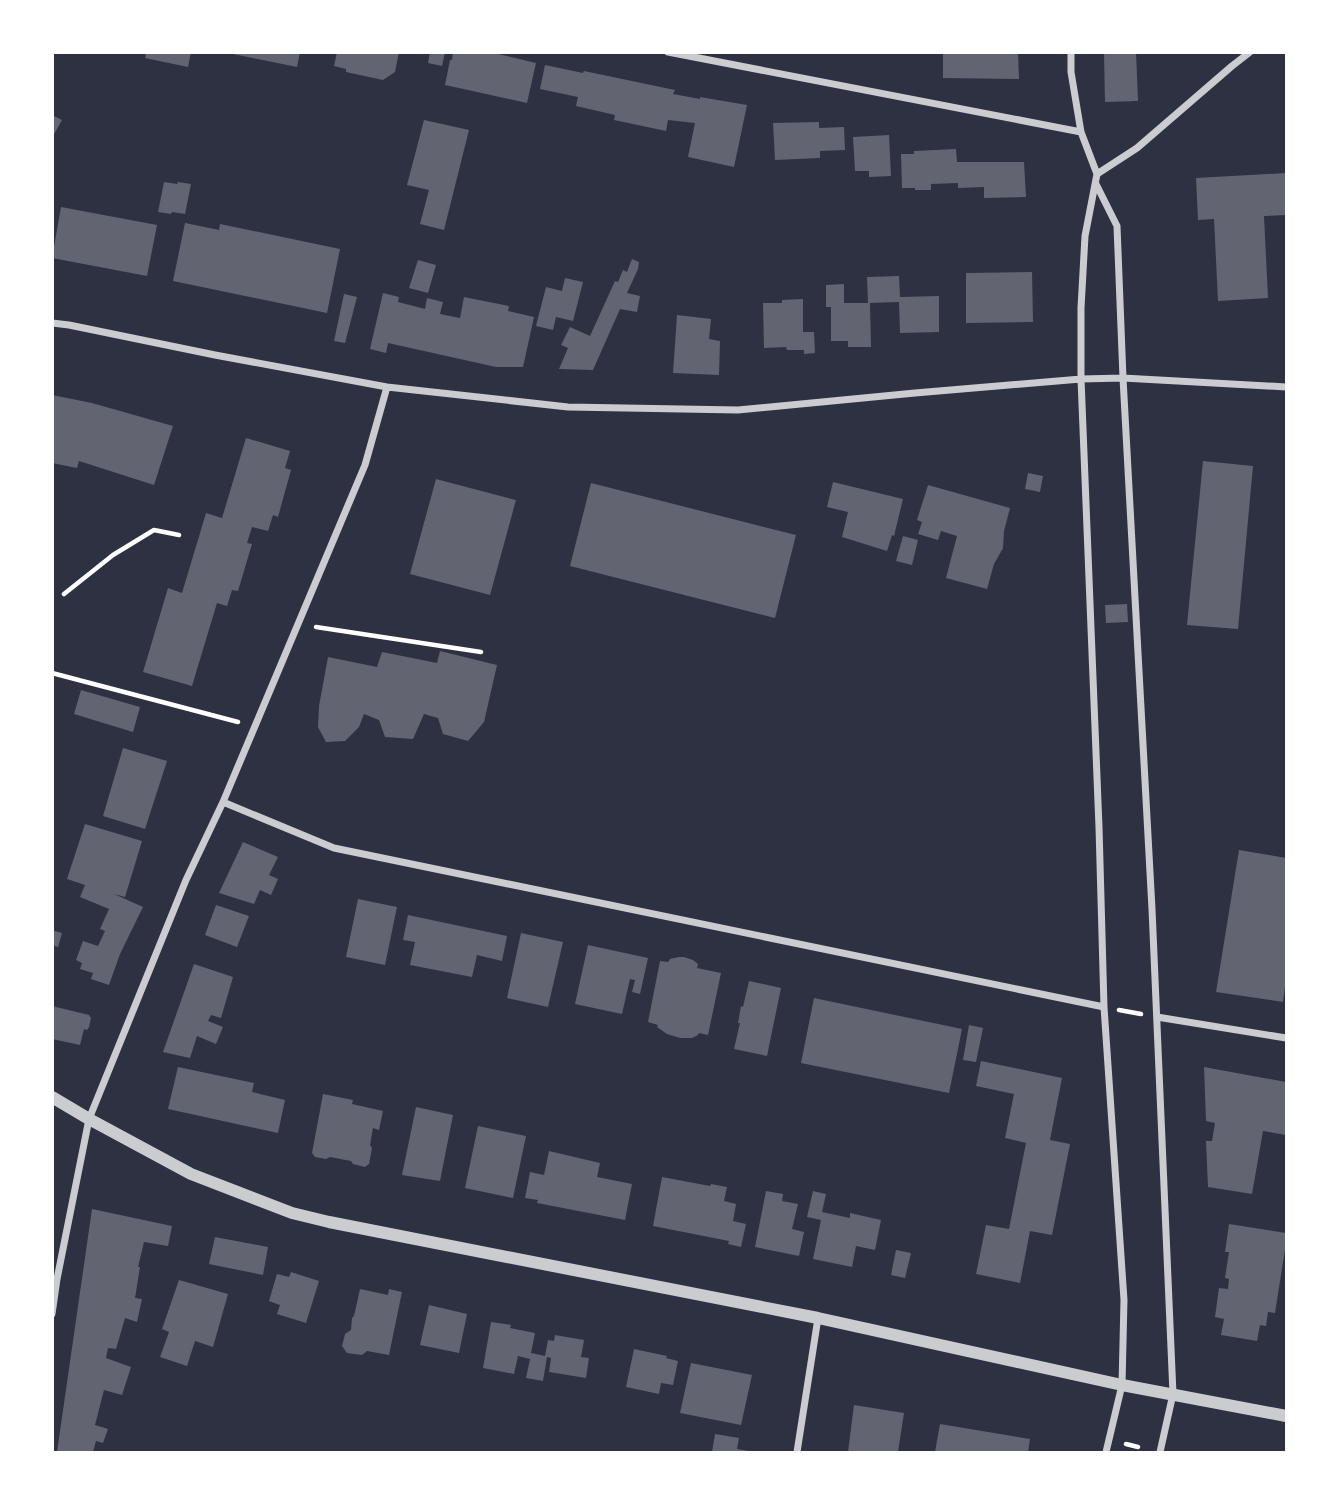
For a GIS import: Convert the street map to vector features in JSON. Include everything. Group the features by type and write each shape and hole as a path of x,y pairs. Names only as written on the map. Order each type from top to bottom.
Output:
{"street":[{"path":"668,52 1081,132"},
{"path":"1070,52 1081,132 1097,174 1085,236 1081,379 1104,1007 1124,1292 1122,1385 1106,1452"},
{"path":"1097,174 1137,148 1250,52"},
{"path":"1096,183 1117,226 1157,1017 1173,1394 1160,1452"},
{"path":"52,323 387,387 568,407 738,410 1081,379 1123,378 1286,387"},
{"path":"52,1314 89,1119 186,880 223,802 365,465 387,387"},
{"path":"223,802 334,848 1104,1007"},
{"path":"1157,1017 1286,1038"},
{"path":"52,1097 191,1174 292,1213 818,1318 1122,1385 1286,1416"},
{"path":"797,1452 818,1318"}],"path":[{"path":"64,594 113,555 154,530 179,535"},
{"path":"298,624 481,652"},
{"path":"52,673 253,726"},
{"path":"1104,1007 1157,1017"},
{"path":"1123,1443 1139,1447"}],"building":[{"path":"141,52 191,52 188,67 145,58 146,55"},
{"path":"233,52 300,52 297,67"},
{"path":"337,52 399,52 395,72 383,80 346,72 346,69 334,66"},
{"path":"430,52 445,52 442,66 428,63"},
{"path":"453,52 490,52 536,63 527,103 445,85"},
{"path":"943,52 1018,52 1019,79 943,78"},
{"path":"1136,52 1138,101 1105,102 1104,54"},
{"path":"545,65 675,90 673,94 747,105 734,167 688,157 695,123 668,120 666,131 614,120 615,115 576,106 578,97 540,89"},
{"path":"52,115 62,120 52,138"},
{"path":"424,120 469,130 444,230 420,224 429,190 407,185"},
{"path":"819,122 819,128 844,127 845,150 820,151 820,158 775,160 773,123"},
{"path":"889,135 891,176 869,177 869,171 855,171 853,137"},
{"path":"956,149 957,162 1024,162 1026,197 984,198 984,187 958,188 958,183 931,184 931,190 902,188 901,154"},
{"path":"1286,173 1286,215 1264,216 1268,298 1218,301 1214,219 1198,220 1196,178"},
{"path":"164,182 191,184 185,214 158,212"},
{"path":"61,207 157,225 147,276 52,258"},
{"path":"185,223 219,230 220,224 340,249 327,313 173,281"},
{"path":"632,259 639,262 638,269 627,293 640,296 637,312 620,309 593,370 559,369 568,348 561,345 570,327 590,336 615,281 618,282 623,270 627,272"},
{"path":"418,260 436,265 428,293 409,288"},
{"path":"1032,272 1033,322 966,323 966,273"},
{"path":"899,276 900,297 939,296 939,332 900,333 899,302 868,303 867,277"},
{"path":"565,278 583,282 573,321 556,317 553,330 536,326 546,287 562,291"},
{"path":"844,284 844,303 870,303 871,347 848,347 848,341 831,341 831,307 826,307 826,285"},
{"path":"383,293 399,297 398,302 425,309 427,298 443,302 440,314 460,318 464,297 509,306 508,311 534,317 523,367 496,367 388,343 386,353 370,349"},
{"path":"344,294 357,297 345,343 334,341"},
{"path":"803,299 803,332 814,332 815,353 804,354 804,350 787,350 786,347 764,348 763,303"},
{"path":"677,315 711,319 709,339 720,341 719,375 673,373"},
{"path":"52,395 92,403 173,426 154,485 79,461 77,468 52,463"},
{"path":"246,438 290,451 285,468 291,470 278,517 273,515 268,531 252,527 247,543 252,544 238,591 232,590 227,606 217,603 192,686 143,672 168,588 182,593 206,513 222,518"},
{"path":"1203,461 1253,466 1238,629 1187,625"},
{"path":"1028,473 1043,476 1040,492 1025,489"},
{"path":"436,479 516,500 490,595 410,574"},
{"path":"833,482 903,499 894,536 892,535 887,551 842,537 848,512 827,507"},
{"path":"591,483 796,535 775,618 570,566"},
{"path":"928,485 1010,508 1003,548 994,564 987,589 946,578 957,536 941,531 938,540 918,534 922,522 917,520"},
{"path":"903,536 918,540 912,565 896,561"},
{"path":"1127,604 1128,622 1106,623 1105,605"},
{"path":"440,651 497,665 484,722 468,741 443,734 438,718 424,714 413,739 385,737 379,720 364,714 359,727 345,741 326,742 318,727 328,657 377,667 382,652 437,663"},
{"path":"81,690 140,707 133,732 74,714"},
{"path":"123,748 167,761 145,829 103,816"},
{"path":"85,824 142,841 125,897 114,894 143,907 120,954 109,985 91,979 93,973 80,969 82,963 76,960 83,941 98,946 105,931 100,929 109,909 80,897 85,885 67,879"},
{"path":"243,842 278,857 269,875 278,879 271,895 260,890 254,904 219,893"},
{"path":"1239,850 1286,858 1286,979 1283,1002 1216,992"},
{"path":"358,899 397,907 385,965 346,957"},
{"path":"216,905 249,916 237,947 205,935"},
{"path":"408,915 507,936 502,961 477,955 472,977 410,965 415,942 403,940"},
{"path":"52,930 62,933 58,947 52,945"},
{"path":"521,933 563,942 548,1007 507,998"},
{"path":"588,945 648,958 640,994 632,992 635,980 630,979 622,1014 575,1004"},
{"path":"679,957 693,960 698,964 697,968 721,973 708,1035 699,1033 692,1038 680,1038 667,1034 657,1027 658,1025 648,1022 660,961 668,962"},
{"path":"194,964 233,977 221,1018 211,1015 208,1021 223,1027 216,1044 197,1036 190,1058 163,1052"},
{"path":"749,981 781,988 767,1056 734,1049 741,1006 743,1007"},
{"path":"814,998 962,1029 949,1093 801,1063"},
{"path":"52,1006 89,1015 89,1027 84,1029 80,1045 52,1039"},
{"path":"969,1025 983,1028 976,1062 963,1060"},
{"path":"981,1061 1062,1078 1050,1140 1070,1144 1052,1235 1030,1231 1020,1283 976,1274 986,1225 1009,1229 1026,1143 1005,1138 1014,1094 976,1086"},
{"path":"178,1067 254,1083 252,1092 285,1100 278,1133 168,1109"},
{"path":"1204,1067 1286,1082 1286,1135 1263,1131 1252,1194 1208,1187 1206,1141 1212,1141 1215,1123 1206,1121"},
{"path":"323,1094 353,1100 352,1104 383,1111 379,1130 373,1128 369,1164 365,1167 351,1161 315,1157 312,1153"},
{"path":"416,1107 453,1115 440,1181 402,1175"},
{"path":"478,1126 526,1136 513,1198 465,1188"},
{"path":"549,1151 600,1163 597,1177 632,1184 625,1220 537,1203 538,1200 525,1198 530,1172 544,1175"},
{"path":"662,1177 727,1187 724,1201 736,1204 733,1221 746,1224 741,1247 728,1244 729,1241 653,1226"},
{"path":"766,1191 783,1194 782,1201 798,1204 792,1229 804,1232 799,1256 755,1247"},
{"path":"813,1191 826,1194 822,1212 850,1218 850,1213 881,1220 875,1250 856,1246 852,1267 813,1259 821,1220 807,1217"},
{"path":"92,1209 172,1226 168,1246 144,1242 135,1298 142,1299 137,1322 125,1318 116,1349 108,1348 106,1358 131,1367 122,1395 104,1390 95,1425 108,1429 103,1443 96,1441 93,1452 57,1452"},
{"path":"1229,1224 1286,1233 1275,1313 1268,1312 1266,1326 1260,1325 1257,1341 1221,1335 1224,1319 1215,1317 1219,1288 1228,1289 1229,1279 1225,1278 1229,1252 1225,1252"},
{"path":"215,1237 268,1247 263,1275 209,1264"},
{"path":"896,1250 911,1253 905,1278 891,1275"},
{"path":"291,1272 319,1281 306,1323 277,1314 280,1305 269,1301 277,1274 289,1277"},
{"path":"179,1280 228,1294 213,1347 195,1341 187,1366 160,1357 169,1332 162,1329"},
{"path":"360,1289 388,1295 389,1289 402,1292 389,1355 367,1351 362,1355 347,1353 342,1346 345,1334 351,1330"},
{"path":"429,1305 467,1314 459,1353 420,1345"},
{"path":"491,1322 535,1333 531,1353 545,1356 548,1340 554,1341 555,1335 584,1340 581,1357 589,1358 586,1378 549,1372 551,1358 547,1357 543,1381 526,1378 530,1359 518,1356 514,1374 483,1368"},
{"path":"634,1349 678,1361 673,1385 661,1383 659,1394 626,1387"},
{"path":"691,1363 752,1375 741,1425 680,1413"},
{"path":"854,1405 904,1413 898,1452 848,1452"},
{"path":"940,1424 1030,1439 1028,1452 935,1452"},
{"path":"715,1434 739,1438 737,1449 749,1452 712,1452"}]}
